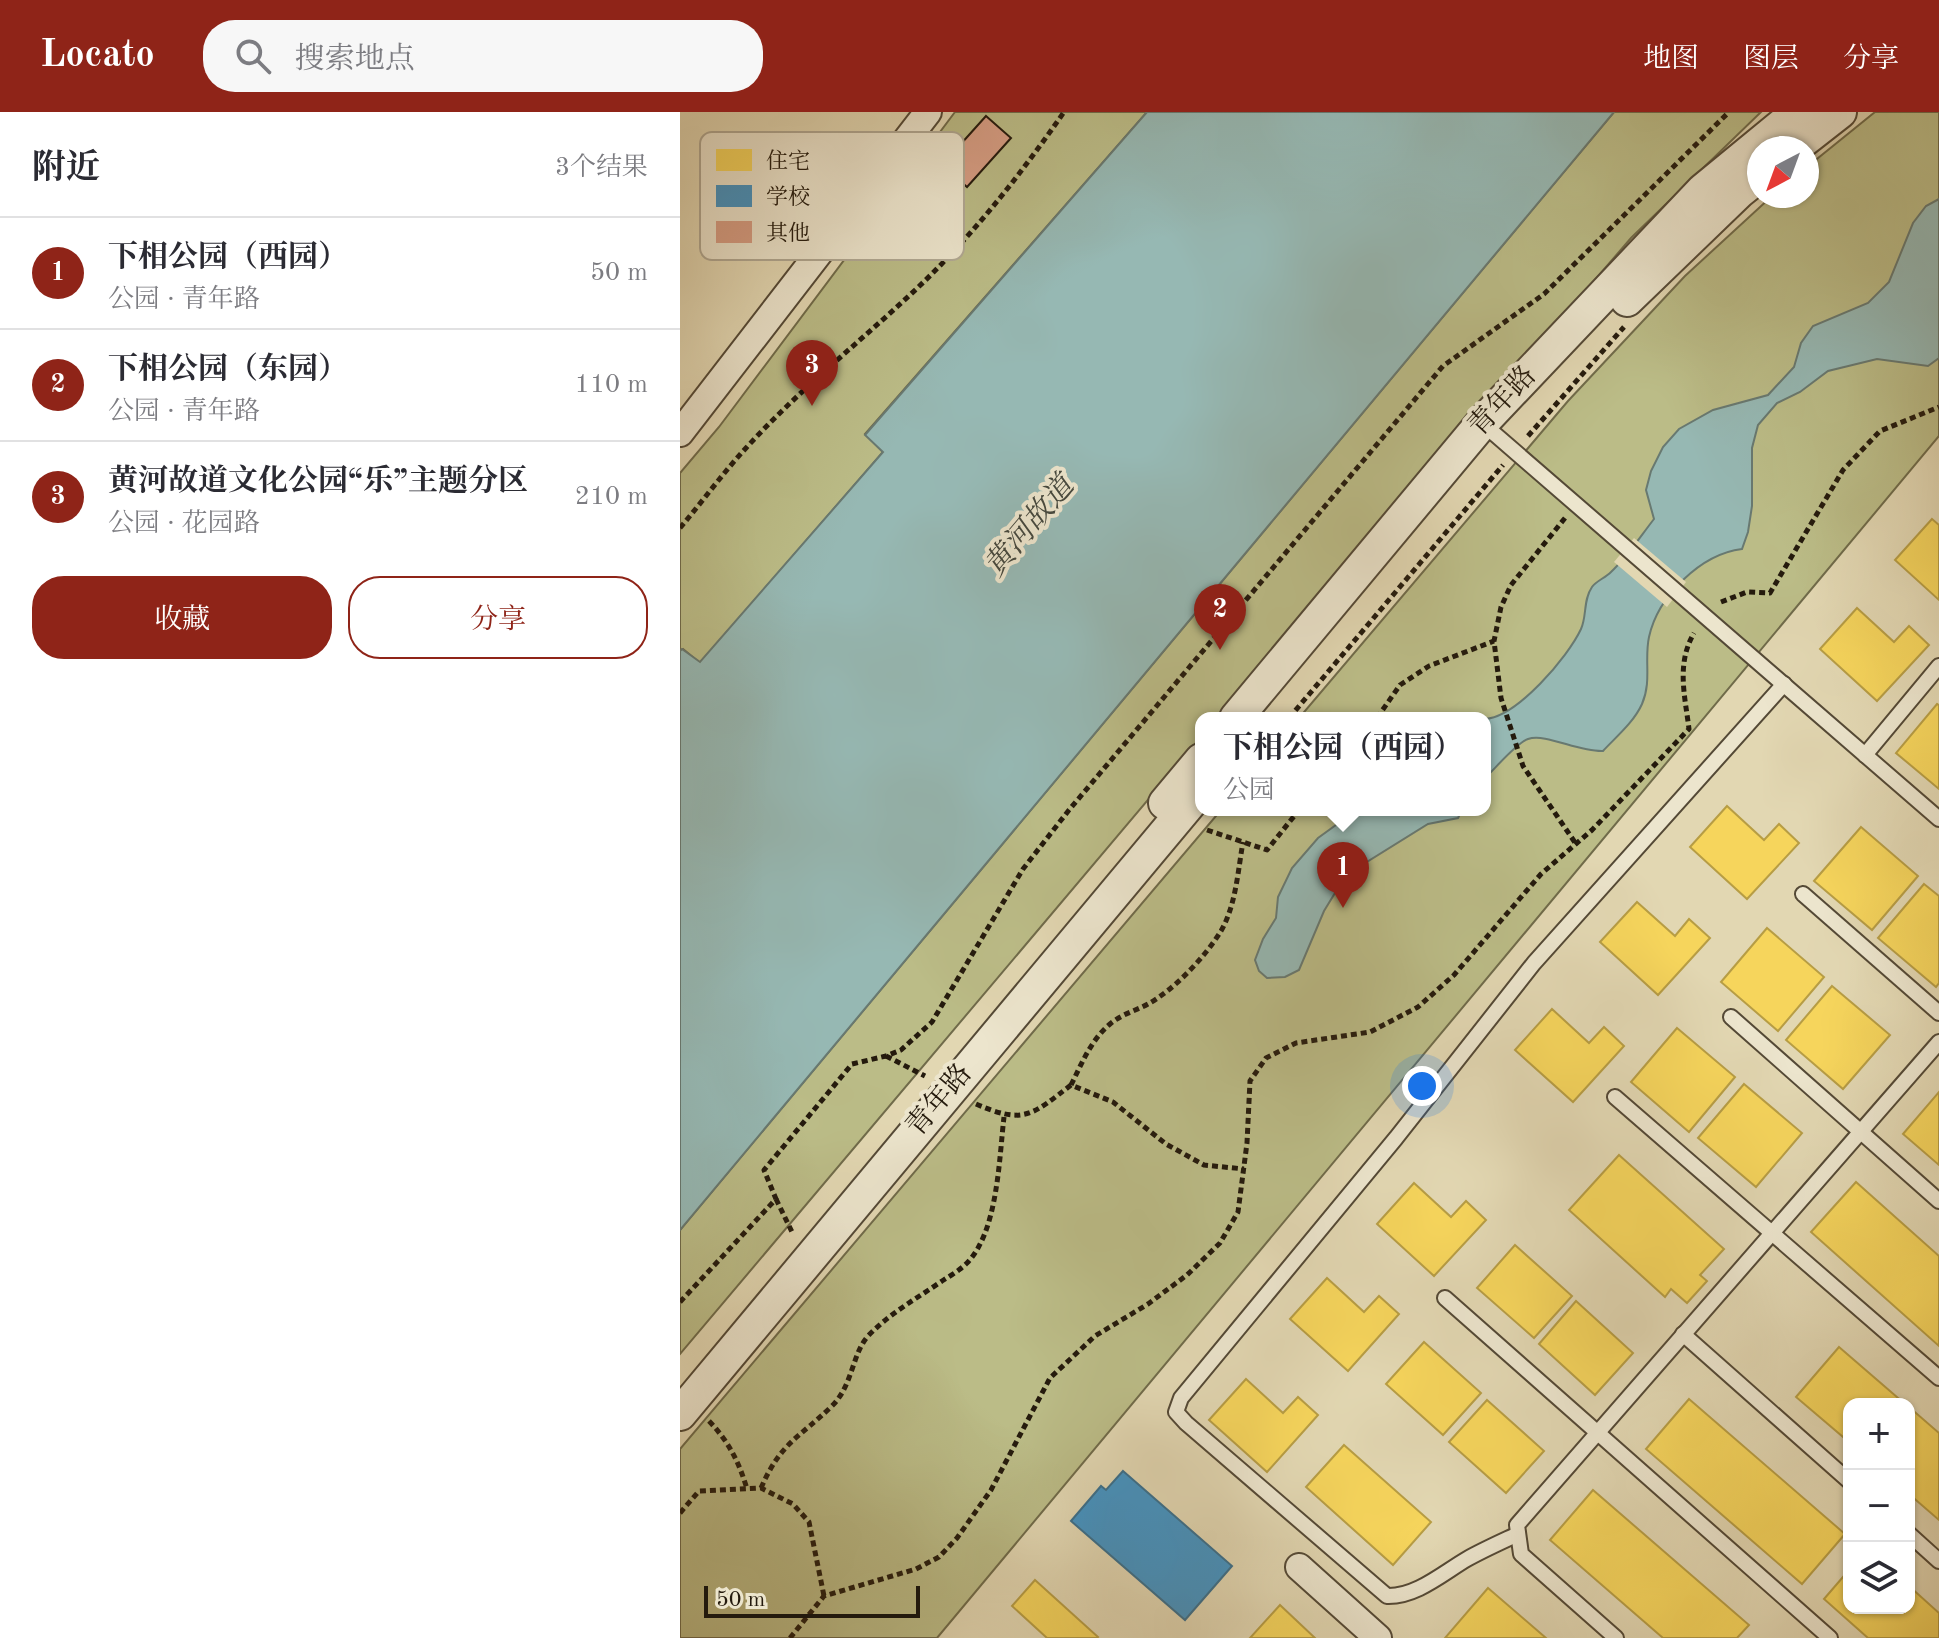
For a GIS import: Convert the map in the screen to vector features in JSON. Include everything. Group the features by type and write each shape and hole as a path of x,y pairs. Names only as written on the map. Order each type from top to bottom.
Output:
{"street":[{"path":"913,132 928,112"},
{"name":"青年路","path":"1241,712 1703,190 1798,112"},
{"path":"1809,136 1840,112"},
{"name":"青年路","path":"1267,712 1490,430 1747,186"},
{"path":"680,433 814,260"},
{"name":"青年路","path":"691,1414 941,1085 1195,768"},
{"name":"青年路","path":"680,1382 797,1244 1195,797"},
{"path":"1299,1567 1378,1638"}],"lane":[{"path":"1490,430 1939,819"},
{"path":"1865,755 1939,666"},
{"path":"1518,1534 1465,1560 1426,1584 1396,1597 1387,1596 1176,1412 1181,1398 1396,1138 1534,963 1784,684"},
{"path":"1803,894 1939,1013"},
{"path":"1731,1017 1939,1201"},
{"path":"1616,1638 1521,1554 1517,1525 1939,1042"},
{"path":"1615,1097 1939,1378"},
{"path":"1445,1298 1830,1638"},
{"path":"1683,1334 1843,1476"},
{"path":"1915,1539 1939,1561"}],"path":[{"path":"964,239 1016,179 1064,112"},
{"path":"797,1244 764,1170 852,1064 901,1050 932,1022 1023,869 1059,822 1443,366 1544,294 1729,112"},
{"path":"680,528 745,449 777,416 944,260"},
{"path":"790,1638 824,1596 916,1569 939,1557 957,1538 991,1490 1050,1378 1095,1336 1148,1304 1187,1275 1220,1243 1238,1212 1250,1081 1266,1058 1296,1043 1370,1032 1418,1007 1454,975 1541,874 1592,830 1689,729 1682,679 1685,657 1691,638 1705,616 1724,600 1747,592 1770,593 1843,470 1880,431 1939,407"},
{"path":"1576,505 1511,585 1501,607 1494,641 1501,698 1523,766 1576,844"},
{"path":"1381,712 1400,685 1429,666 1494,641"},
{"path":"1197,827 1267,850 1294,816"},
{"path":"886,1056 1004,1117 1025,1115 1071,1085 1089,1048 1109,1025 1149,1003 1182,979 1221,931 1230,911 1243,842"},
{"path":"1071,1085 1113,1102 1166,1144 1204,1165 1244,1169"},
{"path":"761,1488 772,1463 791,1441 846,1390 865,1339 893,1313 966,1264 972,1255 982,1237 994,1198 1004,1117"},
{"path":"680,1302 776,1199"},
{"path":"691,1414 727,1441 738,1461 747,1489"},
{"path":"680,1513 699,1491 761,1488 793,1504 809,1522 824,1596"}],"green space":[{"path":"955,112 1147,112 865,434 883,452 700,663 683,649 680,651 680,473 719,427 844,260 964,260 964,132 940,132"},
{"path":"1614,112 1761,112 1631,238 1222,712 1195,712 1195,744 680,1354 680,1230"},
{"path":"1875,112 1939,112 1939,436 937,1638 680,1638 680,1449 1216,816 1491,816 1491,712 1304,712 1568,401 1685,276 1759,208 1819,208 1819,157"}],"water":[{"name":"黄河故道","path":"1147,112 1614,112 680,1230 680,651 682,649 700,662 883,452 865,435"},
{"path":"1939,199 1939,358 1928,366 1877,359 1828,371 1800,392 1777,403 1758,425 1752,448 1752,506 1742,549 1711,559 1697,568 1672,592 1662,607 1649,637 1645,695 1634,717 1603,751 1544,738 1528,739 1491,772 1491,718 1526,697 1565,655 1583,624 1587,597 1592,587 1617,566 1654,519 1646,490 1663,447 1679,429 1713,410 1768,395 1794,367 1801,343 1813,326 1868,303 1889,282 1913,223 1926,206"},
{"path":"1348,816 1459,816 1428,824 1346,875 1324,911 1299,970 1285,977 1267,978 1259,971 1255,960 1276,918 1278,897 1292,868 1318,838"}],"pier":[{"path":"1634,538 1686,582 1667,607 1614,562"}],"building: 住宅":[{"path":"1932,519 1939,525 1939,600 1895,560"},
{"path":"1857,608 1894,642 1909,626 1929,645 1877,701 1820,649"},
{"path":"1939,705 1939,789 1896,753"},
{"path":"1727,806 1764,840 1779,824 1799,843 1747,899 1690,847"},
{"path":"1861,827 1918,876 1872,930 1814,881"},
{"path":"1924,884 1939,896 1939,983 1936,987 1878,938"},
{"path":"1637,902 1675,936 1689,919 1710,938 1658,995 1600,942"},
{"path":"1767,928 1824,977 1778,1031 1721,982"},
{"path":"1832,986 1890,1035 1843,1089 1786,1040"},
{"path":"1552,1009 1589,1043 1604,1027 1624,1046 1573,1102 1515,1050"},
{"path":"1677,1028 1735,1077 1689,1132 1631,1082"},
{"path":"1744,1084 1802,1133 1756,1187 1698,1138"},
{"path":"1939,1092 1939,1165 1903,1134"},
{"path":"1619,1155 1724,1249 1700,1275 1707,1281 1687,1303 1671,1289 1665,1297 1569,1210"},
{"path":"1856,1182 1939,1256 1939,1346 1811,1232"},
{"path":"1414,1183 1451,1217 1466,1201 1486,1220 1434,1276 1377,1224"},
{"path":"1515,1245 1572,1296 1534,1338 1477,1288"},
{"path":"1327,1278 1364,1312 1379,1296 1399,1314 1348,1371 1290,1319"},
{"path":"1576,1301 1633,1353 1595,1395 1539,1344"},
{"path":"1424,1342 1481,1393 1443,1435 1386,1384"},
{"path":"1839,1347 1898,1398 1843,1398 1843,1437 1796,1397"},
{"path":"1246,1379 1283,1413 1298,1397 1318,1415 1267,1472 1209,1420"},
{"path":"1689,1399 1843,1532 1843,1536 1802,1584 1646,1449"},
{"path":"1487,1400 1544,1451 1506,1493 1449,1442"},
{"path":"1915,1412 1939,1433 1939,1520 1915,1499"},
{"path":"1344,1445 1431,1522 1393,1565 1306,1487"},
{"path":"1593,1490 1749,1625 1737,1638 1663,1638 1550,1540"},
{"path":"1843,1577 1843,1614 1915,1614 1915,1591 1939,1613 1939,1638 1868,1638 1824,1599"},
{"path":"1035,1580 1098,1637 1047,1638 1012,1606"},
{"path":"1488,1588 1546,1638 1445,1638"},
{"path":"1280,1605 1315,1638 1250,1638"}],"building: 学校":[{"path":"1123,1471 1232,1566 1185,1620 1071,1521 1101,1486 1106,1490"}],"building: 其他":[{"path":"986,116 1011,138 967,187 964,184 964,140"}],"place":[{"name":"黄河故道文化公园“乐”主题分区","path":"812,406"},
{"name":"下相公园（东园）","path":"1220,650"},
{"name":"下相公园（西园）","path":"1343,908"}]}
